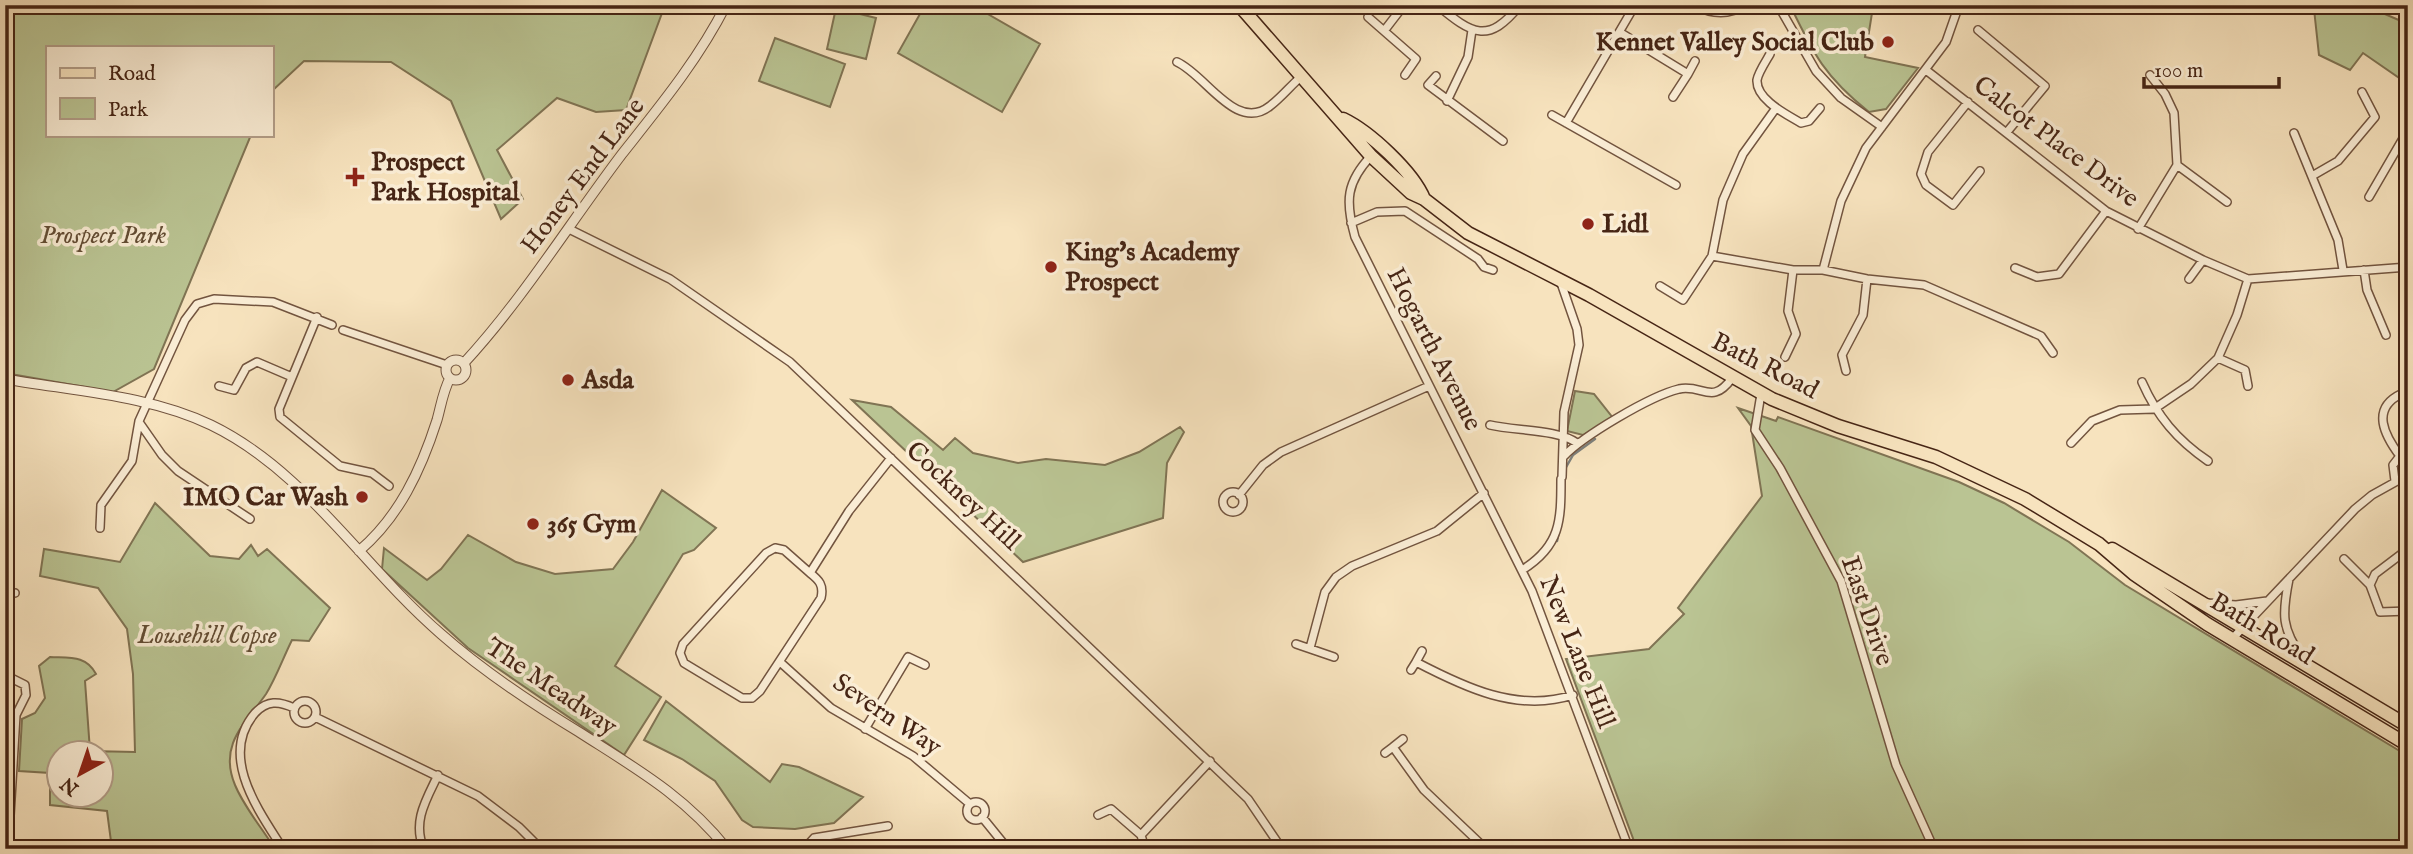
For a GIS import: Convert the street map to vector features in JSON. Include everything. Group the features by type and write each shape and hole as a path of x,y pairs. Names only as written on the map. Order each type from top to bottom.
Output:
{"main road":[{"name":"Bath Road","path":"1239,5 1340,118 1356,125 1376,152 1419,186 1424,199 1478,239 1560,280 1761,394 1814,417 1936,457 1985,478 2099,544 2134,574 2232,639 2408,745"},
{"name":"Bath Road","path":"2099,544 2119,551 2408,726"}],"street":[{"name":"Honey End Lane","path":"359,551 377,535 403,499 422,462 450,378 463,378 466,372 464,363 493,332 691,66 726,5"},
{"path":"1384,31 1404,5"},
{"path":"1437,5 1472,30 1492,31 1500,27 1520,5"},
{"path":"1566,123 1635,5"},
{"path":"1694,5 1716,13 1727,13 1745,5"},
{"path":"1778,5 1816,71 1841,98 1882,127"},
{"path":"1823,270 1840,201 1866,148 1946,41 1959,5"},
{"path":"1368,17 1416,59 1405,75"},
{"path":"1447,101 1468,57 1472,30"},
{"path":"1978,30 2045,86 2007,132"},
{"path":"1621,33 1688,74"},
{"path":"1770,54 1757,80 1760,90 1776,108 1801,123 1810,121 1820,108"},
{"path":"1673,97 1695,61"},
{"path":"1177,62 1191,68 1236,110 1250,115 1269,108 1302,75"},
{"name":"Calcot Place Drive","path":"1926,70 2106,211 2138,229 2248,279 2408,267"},
{"path":"2138,229 2177,165 2174,113 2165,94 2150,75"},
{"path":"1436,76 1428,85 1503,141"},
{"path":"2312,176 2338,161 2375,117 2362,92"},
{"path":"1968,103 1928,152 1921,174 1926,185 1953,205 1980,171"},
{"path":"1660,286 1684,300 1712,256 1723,200 1742,154 1776,108"},
{"path":"1552,115 1676,186"},
{"path":"2294,133 2337,240 2343,270"},
{"path":"2369,197 2405,135 2408,136"},
{"name":"Hogarth Avenue","path":"1376,152 1352,181 1351,223 1363,254 1522,569"},
{"path":"2177,165 2227,202"},
{"path":"1351,223 1377,212 1405,211 1478,259 1484,267 1493,270"},
{"path":"2015,268 2037,277 2059,274 2106,211"},
{"name":"Cockney Hill","path":"569,229 670,279 790,362 1016,574 1096,657 1210,761 1248,799 1282,849"},
{"path":"1712,256 1793,270 1823,270 1867,279 1924,285 2041,336 2053,353"},
{"path":"2189,279 2203,260"},
{"path":"1785,357 1796,334 1788,311 1793,270"},
{"path":"2364,270 2367,290 2386,335"},
{"path":"1846,371 1842,355 1863,315 1867,279"},
{"path":"2071,443 2092,421 2120,410 2154,410 2191,384 2218,358 2237,315 2248,279"},
{"name":"New Lane Hill","path":"1560,280 1577,329 1579,345 1562,434 1563,457 1557,533 1534,562 1522,569 1573,695 1629,849"},
{"path":"100,528 102,505 132,461 139,421 149,404 177,336 197,304 214,299 273,302 332,325"},
{"path":"317,317 279,409 280,417 340,466 372,472 389,486"},
{"path":"343,330 447,365"},
{"path":"2218,358 2245,370 2248,386"},
{"path":"447,365 455,360 464,363"},
{"path":"219,386 234,390 246,368 257,362 292,377"},
{"path":"447,365 450,378"},
{"path":"1563,457 1577,443 1637,407 1681,388 1711,394 1723,390 1732,378"},
{"name":"The Meadway","path":"5,379 149,404 210,424 268,462 317,506 386,583 461,651 544,710 673,792 707,823 727,849"},
{"path":"2142,382 2154,410 2187,447 2207,461"},
{"path":"1239,495 1257,471 1281,452 1429,386"},
{"name":"East Drive","path":"1761,394 1755,430 1780,468 1841,581 1896,765 1934,849"},
{"path":"2395,481 2393,465 2404,455 2382,426 2384,411 2392,398 2401,394"},
{"path":"139,421 162,455 178,471 250,519"},
{"path":"1490,425 1518,431 1562,434 1577,443"},
{"path":"810,573 849,511 891,458"},
{"path":"2232,639 2356,509 2408,475"},
{"path":"1310,648 1325,592 1336,577 1352,566 1437,531 1484,493"},
{"path":"775,548 784,550 810,573 820,581 823,590 821,598 760,691 752,698 743,698 684,663 680,653 683,644 766,553 775,548"},
{"path":"2370,585 2375,575 2408,550"},
{"path":"2344,559 2370,585 2380,612 2408,611"},
{"path":"2289,578 2283,614 2285,630 2308,667"},
{"path":"5,593 15,593"},
{"path":"2203,603 2236,605 2267,601"},
{"path":"1296,644 1334,657"},
{"path":"1411,670 1422,651"},
{"path":"865,729 908,657 925,665"},
{"name":"Severn Way","path":"780,662 831,708 929,767 970,804"},
{"path":"1416,662 1456,682 1504,698 1531,700 1573,695"},
{"path":"5,675 25,685 26,695 16,715 8,849"},
{"path":"283,849 240,769 241,742 256,711 272,702 280,701 294,708 299,721 309,722 315,717"},
{"path":"294,708 299,702 310,701 315,706 315,717"},
{"path":"315,717 478,796 519,827 541,849"},
{"path":"1385,752 1403,738"},
{"path":"1393,747 1424,790 1486,849"},
{"path":"1141,835 1210,761"},
{"path":"424,849 419,824 422,810 438,775"},
{"name":"Severn Way","path":"975,802 982,805 985,810 982,817 969,817 967,811 970,804 975,802"},
{"path":"1098,815 1111,809 1141,835 1145,849"},
{"name":"Severn Way","path":"982,817 1008,849"},
{"path":"804,849 814,838 888,826"}],"green space":[{"name":"Prospect Park","path":"5,5 665,5 626,110 596,112 557,98 497,150 523,199 501,219 451,101 391,62 304,61 273,90 273,46 46,46 46,136 251,136 154,369 113,392 5,373"},
{"path":"925,5 972,5 1040,44 1002,112 898,53"},
{"path":"1790,5 1834,5 1872,13 1865,57 1918,68 1886,109 1869,112 1841,88 1822,64"},
{"path":"2307,5 2364,5 2408,24 2408,84 2363,53 2350,70 2319,55 2314,9"},
{"path":"836,8 876,18 866,59 827,49"},
{"path":"775,38 845,64 830,107 759,81"},
{"path":"1575,391 1594,394 1613,418 1583,435 1567,431"},
{"path":"852,400 891,407 943,450 955,438 973,453 1018,463 1046,459 1105,465 1139,452 1180,427 1184,432 1167,463 1163,518 1023,562"},
{"path":"1738,408 1776,421 1778,417 1959,482 2004,503 2069,542 2125,585 2408,756 2408,849 1637,849 1566,659 1649,649 1684,614 1678,608 1762,496 1751,426"},
{"path":"662,490 716,528 694,550 683,554 615,666 661,697 624,755 468,648 382,569 384,548 427,580 441,569 468,535 516,562 555,574 613,569 633,542"},
{"name":"Lousehill Copse","path":"155,503 210,556 239,559 251,545 258,556 267,549 330,608 309,641 292,640 270,688 243,725 232,746 231,771 235,785 275,849 112,849 107,811 78,808 116,808 116,752 135,752 133,674 127,629 98,588 40,576 44,549 120,562"},
{"name":"Lousehill Copse","path":"50,657 82,661 96,674 85,681 89,738 46,738 46,773 19,771 22,719 35,713 45,698 39,666"},
{"path":"666,701 770,782 782,764 799,767 863,797 834,823 795,829 753,827 742,820 715,781 682,759 644,740"}],"waterway":[{"path":"1565,469 1573,455 1595,439"},
{"path":"1557,541 1563,511"}],"place":[{"name":"Kennet Valley Social Club","path":"1888,42"},
{"name":"Prospect Park Hospital","path":"355,177"},
{"name":"Lidl","path":"1588,224"},
{"name":"King's Academy Prospect","path":"1051,267"},
{"name":"Asda","path":"568,380"},
{"name":"IMO Car Wash","path":"362,497"},
{"name":"365 Gym","path":"533,524"}]}
